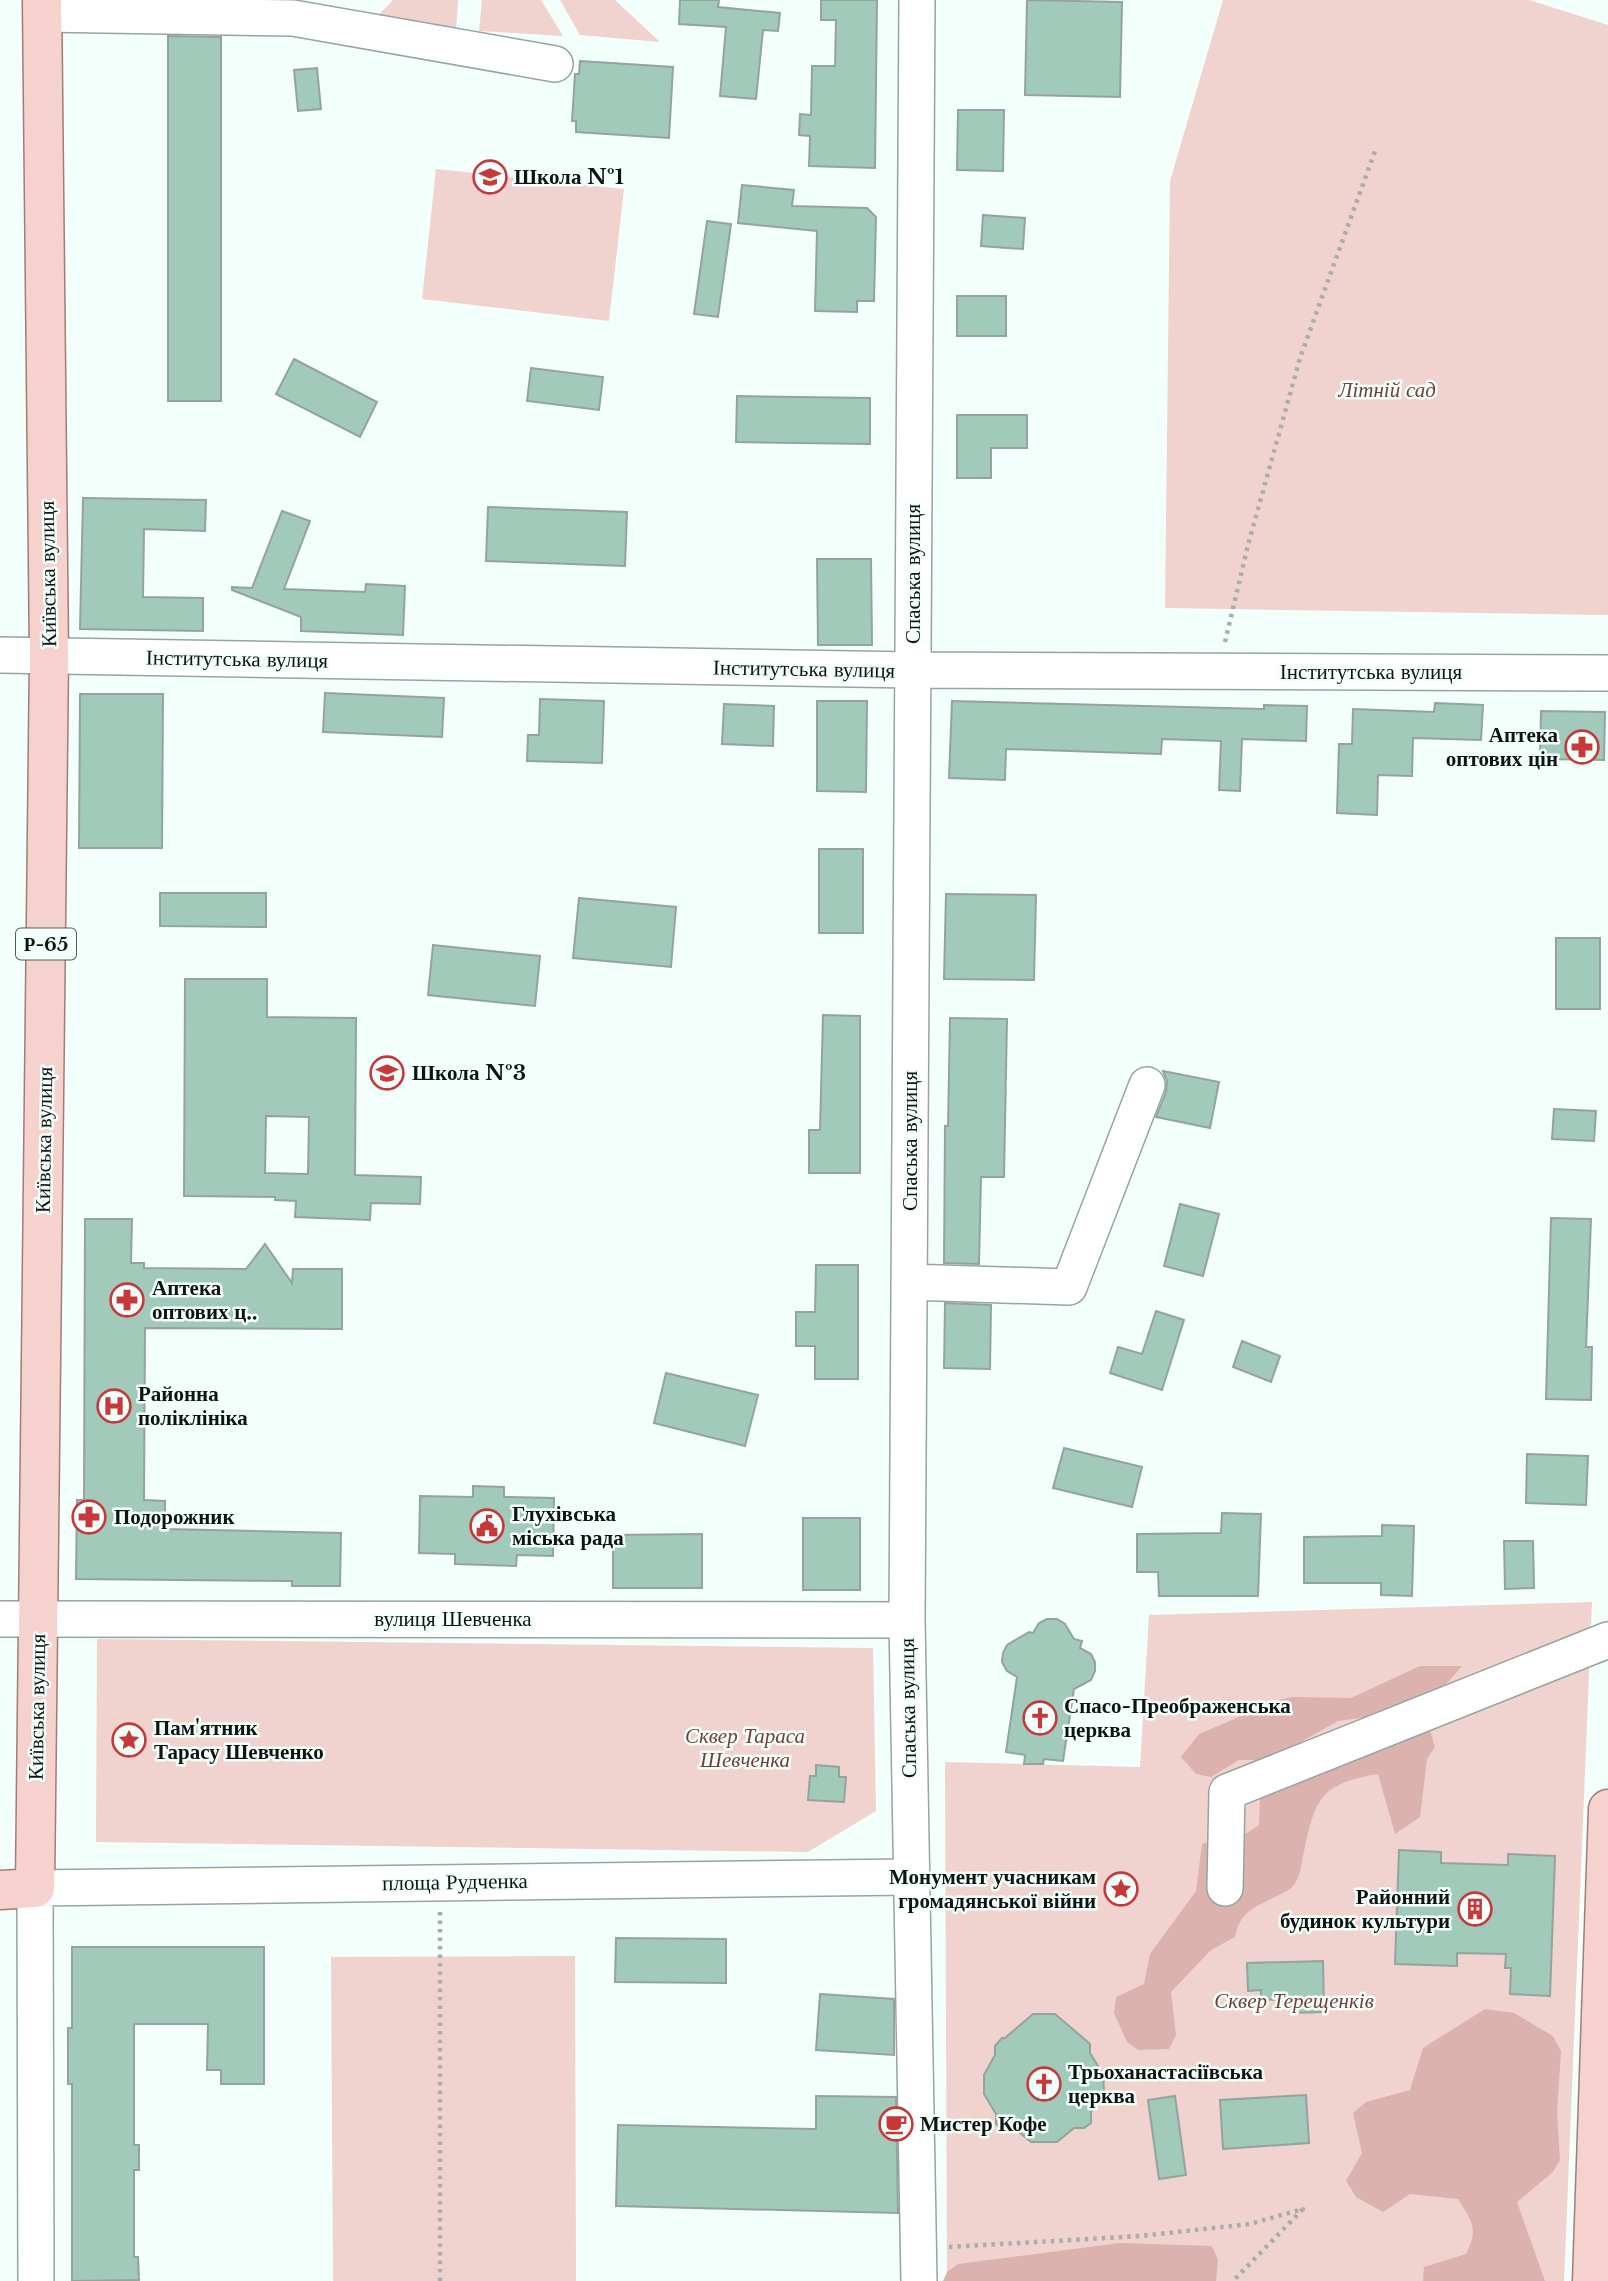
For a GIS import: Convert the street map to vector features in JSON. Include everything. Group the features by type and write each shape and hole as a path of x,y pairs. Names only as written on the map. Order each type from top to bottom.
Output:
{"main road":[{"name":"Київська вулиця","path":"18,1889 38,1619 49,656 43,7"},
{"path":"1592,2281 1608,1809"}],"street":[{"name":"Спаська вулиця","path":"917,0 907,1619 918,2265"},
{"path":"43,7 293,18 555,64"},
{"name":"Інститутська вулиця","path":"0,655 912,670 1608,673"},
{"path":"909,1282 1069,1287 1147,1085"},
{"name":"вулиця Шевченка","path":"0,1619 907,1619"},
{"path":"1224,1888 1227,1792 1608,1640"},
{"name":"площа Рудченка","path":"18,1889 910,1877"},
{"name":"Київська вулиця","path":"18,1889 36,2281"}],"path":[{"path":"1218,672 1248,545 1300,358 1375,151"},
{"path":"440,1882 440,2281"},
{"path":"918,2265 1250,2224 1303,2209 1233,2281"}],"green space":[{"path":"393,0 458,0 456,31 368,26"},
{"path":"482,0 541,0 563,36 479,31"},
{"path":"560,0 615,0 660,42 580,35"},
{"name":"Літній сад","path":"1223,0 1529,0 1608,25 1608,615 1165,608 1170,181"},
{"path":"436,169 624,189 609,321 422,299"},
{"name":"Сквер Терещенків","path":"1592,1602 1564,2281 947,2281 945,1762 1140,1767 1149,1615"},
{"name":"Сквер Тараса Шевченка","path":"97,1639 873,1648 876,1811 808,1852 96,1842"},
{"path":"575,1956 576,2281 333,2281 331,1957"}],"shaded area":[{"path":"1420,1666 1462,1666 1442,1689 1367,1717 1338,1721 1269,1760 1239,1760 1211,1777 1196,1774 1181,1757 1199,1734 1279,1700 1292,1697 1351,1698"},
{"path":"1430,1730 1435,1747 1427,1759 1420,1817 1395,1834 1378,1774 1343,1783 1331,1790 1316,1808 1300,1872 1293,1886 1245,1915 1235,1937 1211,1950 1171,1992 1176,2035 1169,2049 1138,2050 1127,2042 1114,2013 1116,1997 1144,1984 1150,1954 1196,1891 1202,1844 1247,1833 1259,1825 1260,1795"},
{"path":"1485,2009 1514,2013 1553,2036 1561,2051 1557,2113 1560,2160 1553,2172 1517,2202 1545,2281 1423,2281 1424,2267 1466,2254 1473,2231 1470,2219 1458,2199 1410,2194 1383,2212 1356,2197 1346,2181 1362,2153 1353,2113 1366,2102 1410,2090 1423,2048"},
{"path":"1120,2243 1212,2246 1218,2260 1216,2281 943,2281 947,2272 958,2264"}],"building":[{"path":"680,0 719,0 718,7 780,13 778,31 763,30 756,99 720,96 726,27 679,24"},
{"path":"821,0 877,0 875,168 809,166 810,136 799,135 800,114 811,115 812,66 835,66 836,20 821,20"},
{"path":"1027,0 1122,2 1120,97 1025,95"},
{"path":"168,36 221,37 221,401 168,401"},
{"path":"580,61 673,67 669,138 576,132 576,121 572,121 575,74 579,74"},
{"path":"317,68 321,109 298,111 294,70"},
{"path":"958,110 1004,110 1003,171 957,170"},
{"path":"742,185 794,190 792,206 867,208 876,217 874,301 857,301 857,312 815,311 817,231 738,223"},
{"path":"983,215 1025,218 1023,249 981,246"},
{"path":"707,221 731,224 718,317 694,314"},
{"path":"957,296 1006,296 1006,336 957,336"},
{"path":"294,359 377,402 360,437 276,394"},
{"path":"531,368 603,377 599,410 527,401"},
{"path":"737,396 870,398 870,444 736,442"},
{"path":"957,415 1027,415 1027,448 991,448 991,478 957,478"},
{"path":"83,498 206,500 205,531 144,529 143,597 203,598 203,631 80,629"},
{"path":"488,507 627,512 625,566 486,561"},
{"path":"282,511 310,521 284,589 365,592 366,584 405,586 403,635 301,631 301,617 232,590 232,587 252,588"},
{"path":"817,559 871,559 872,645 818,645"},
{"path":"325,693 444,698 442,737 323,732"},
{"path":"80,694 163,694 162,848 79,848"},
{"path":"540,699 604,701 602,763 527,761 528,735 539,735"},
{"path":"817,701 867,701 866,792 817,791"},
{"path":"952,701 1264,709 1264,705 1307,706 1306,741 1242,739 1240,791 1219,790 1221,741 1162,739 1161,754 1006,749 1005,780 949,778"},
{"path":"1435,703 1483,705 1481,740 1413,738 1412,776 1378,775 1377,815 1337,813 1339,744 1352,744 1353,709 1434,712"},
{"path":"724,704 774,706 773,746 722,744"},
{"path":"1541,711 1605,712 1604,760 1540,759"},
{"path":"819,849 863,849 863,933 819,933"},
{"path":"160,893 266,893 266,927 160,926"},
{"path":"946,894 1036,895 1034,980 944,979"},
{"path":"579,898 676,907 671,967 573,958"},
{"path":"1556,938 1600,938 1600,1009 1556,1009"},
{"path":"433,945 540,956 535,1006 428,995"},
{"path":"185,979 267,979 267,1017 356,1018 355,1175 421,1177 420,1204 371,1203 370,1220 295,1217 296,1201 275,1200 275,1197 184,1196","holes":["266,1116 309,1117 308,1174 265,1173"]},
{"path":"823,1015 860,1016 860,1173 809,1173 809,1130 820,1130"},
{"path":"950,1018 1007,1019 1004,1177 981,1177 979,1264 944,1263 945,1126 948,1126"},
{"path":"1163,1071 1219,1082 1210,1128 1156,1117 1166,1092 1167,1081"},
{"path":"1554,1109 1596,1111 1594,1141 1552,1139"},
{"path":"1180,1204 1219,1214 1203,1276 1164,1266"},
{"path":"1551,1218 1591,1219 1586,1347 1592,1347 1591,1400 1546,1399"},
{"name":"Районна поліклініка","path":"85,1219 132,1219 131,1263 144,1263 144,1268 246,1269 265,1244 292,1283 293,1269 342,1269 342,1329 145,1328 144,1500 165,1501 165,1529 341,1533 340,1586 292,1586 292,1581 76,1579 77,1500 84,1500"},
{"path":"816,1265 858,1265 858,1379 815,1379 815,1346 796,1346 796,1312 815,1312"},
{"path":"945,1303 991,1305 990,1369 944,1368"},
{"path":"1156,1311 1184,1320 1162,1390 1110,1373 1118,1347 1142,1354"},
{"path":"1242,1341 1280,1356 1271,1382 1233,1367"},
{"path":"666,1373 758,1395 745,1446 654,1423"},
{"path":"1064,1448 1142,1467 1132,1507 1053,1488"},
{"path":"1527,1454 1588,1456 1586,1505 1526,1503"},
{"name":"Глухівська міська рада","path":"473,1486 504,1487 504,1497 554,1498 553,1556 517,1555 516,1566 455,1564 455,1554 419,1553 420,1496 473,1497"},
{"path":"1222,1513 1261,1514 1258,1596 1159,1596 1158,1572 1137,1572 1137,1534 1221,1533"},
{"path":"803,1518 860,1518 860,1590 803,1590"},
{"path":"1382,1525 1414,1526 1412,1596 1381,1595 1381,1583 1304,1583 1304,1537 1382,1536"},
{"path":"702,1534 702,1588 613,1588 613,1535"},
{"path":"1504,1541 1533,1541 1534,1588 1505,1589"},
{"name":"Спасо-Преображенська церква","path":"1047,1619 1057,1619 1065,1624 1074,1639 1082,1641 1080,1648 1091,1654 1095,1671 1091,1680 1074,1689 1063,1761 1044,1759 1043,1764 1024,1764 1025,1755 1006,1752 1017,1677 1007,1671 1002,1662 1003,1653 1007,1645 1029,1632 1033,1633 1039,1623"},
{"path":"816,1765 839,1767 839,1777 846,1777 844,1802 808,1800 810,1776 816,1776"},
{"name":"Районний будинок культури","path":"1399,1850 1441,1852 1441,1863 1508,1865 1508,1854 1555,1856 1550,1996 1510,1994 1511,1968 1505,1968 1506,1954 1457,1953 1457,1966 1395,1964"},
{"path":"616,1938 726,1939 726,1983 615,1982"},
{"path":"72,1947 264,1947 264,2084 221,2084 221,2070 207,2070 208,2024 134,2024 134,2145 139,2145 139,2170 134,2170 134,2257 138,2257 139,2280 72,2281 72,2084 68,2084 68,2028 72,2028"},
{"path":"1323,1961 1324,2012 1290,2013 1290,1999 1261,2000 1261,1990 1248,1991 1247,1963"},
{"path":"820,1994 894,1999 894,2055 816,2050"},
{"name":"Трьоханастасіївська церква","path":"1033,2014 1055,2014 1082,2037 1090,2044 1090,2053 1103,2074 1104,2092 1091,2112 1091,2123 1084,2128 1074,2128 1057,2142 1031,2142 1015,2129 1003,2129 996,2124 996,2114 984,2094 984,2075 995,2055 995,2046"},
{"path":"1306,2095 1309,2143 1223,2149 1220,2100"},
{"path":"816,2096 896,2097 898,2213 616,2206 618,2125 816,2129"},
{"path":"1175,2096 1186,2175 1159,2179 1148,2100"}],"place":[{"name":"Школа №1","path":"490,177"},
{"name":"Аптека оптових цін","path":"1582,747"},
{"name":"Школа №3","path":"387,1073"},
{"name":"Аптека оптових ц‥","path":"127,1300"},
{"name":"Районна поліклініка","path":"114,1406"},
{"name":"Подорожник","path":"89,1517"},
{"name":"Глухівська міська рада","path":"487,1526"},
{"name":"Спасо-Преображенська церква","path":"1040,1718"},
{"name":"Пам'ятник Тарасу Шевченко","path":"129,1740"},
{"name":"Монумент учасникам громадянської війни","path":"1121,1889"},
{"name":"Районний будинок культури","path":"1475,1909"},
{"name":"Трьоханастасіївська церква","path":"1044,2084"},
{"name":"Мистер Кофе","path":"896,2124"}]}
